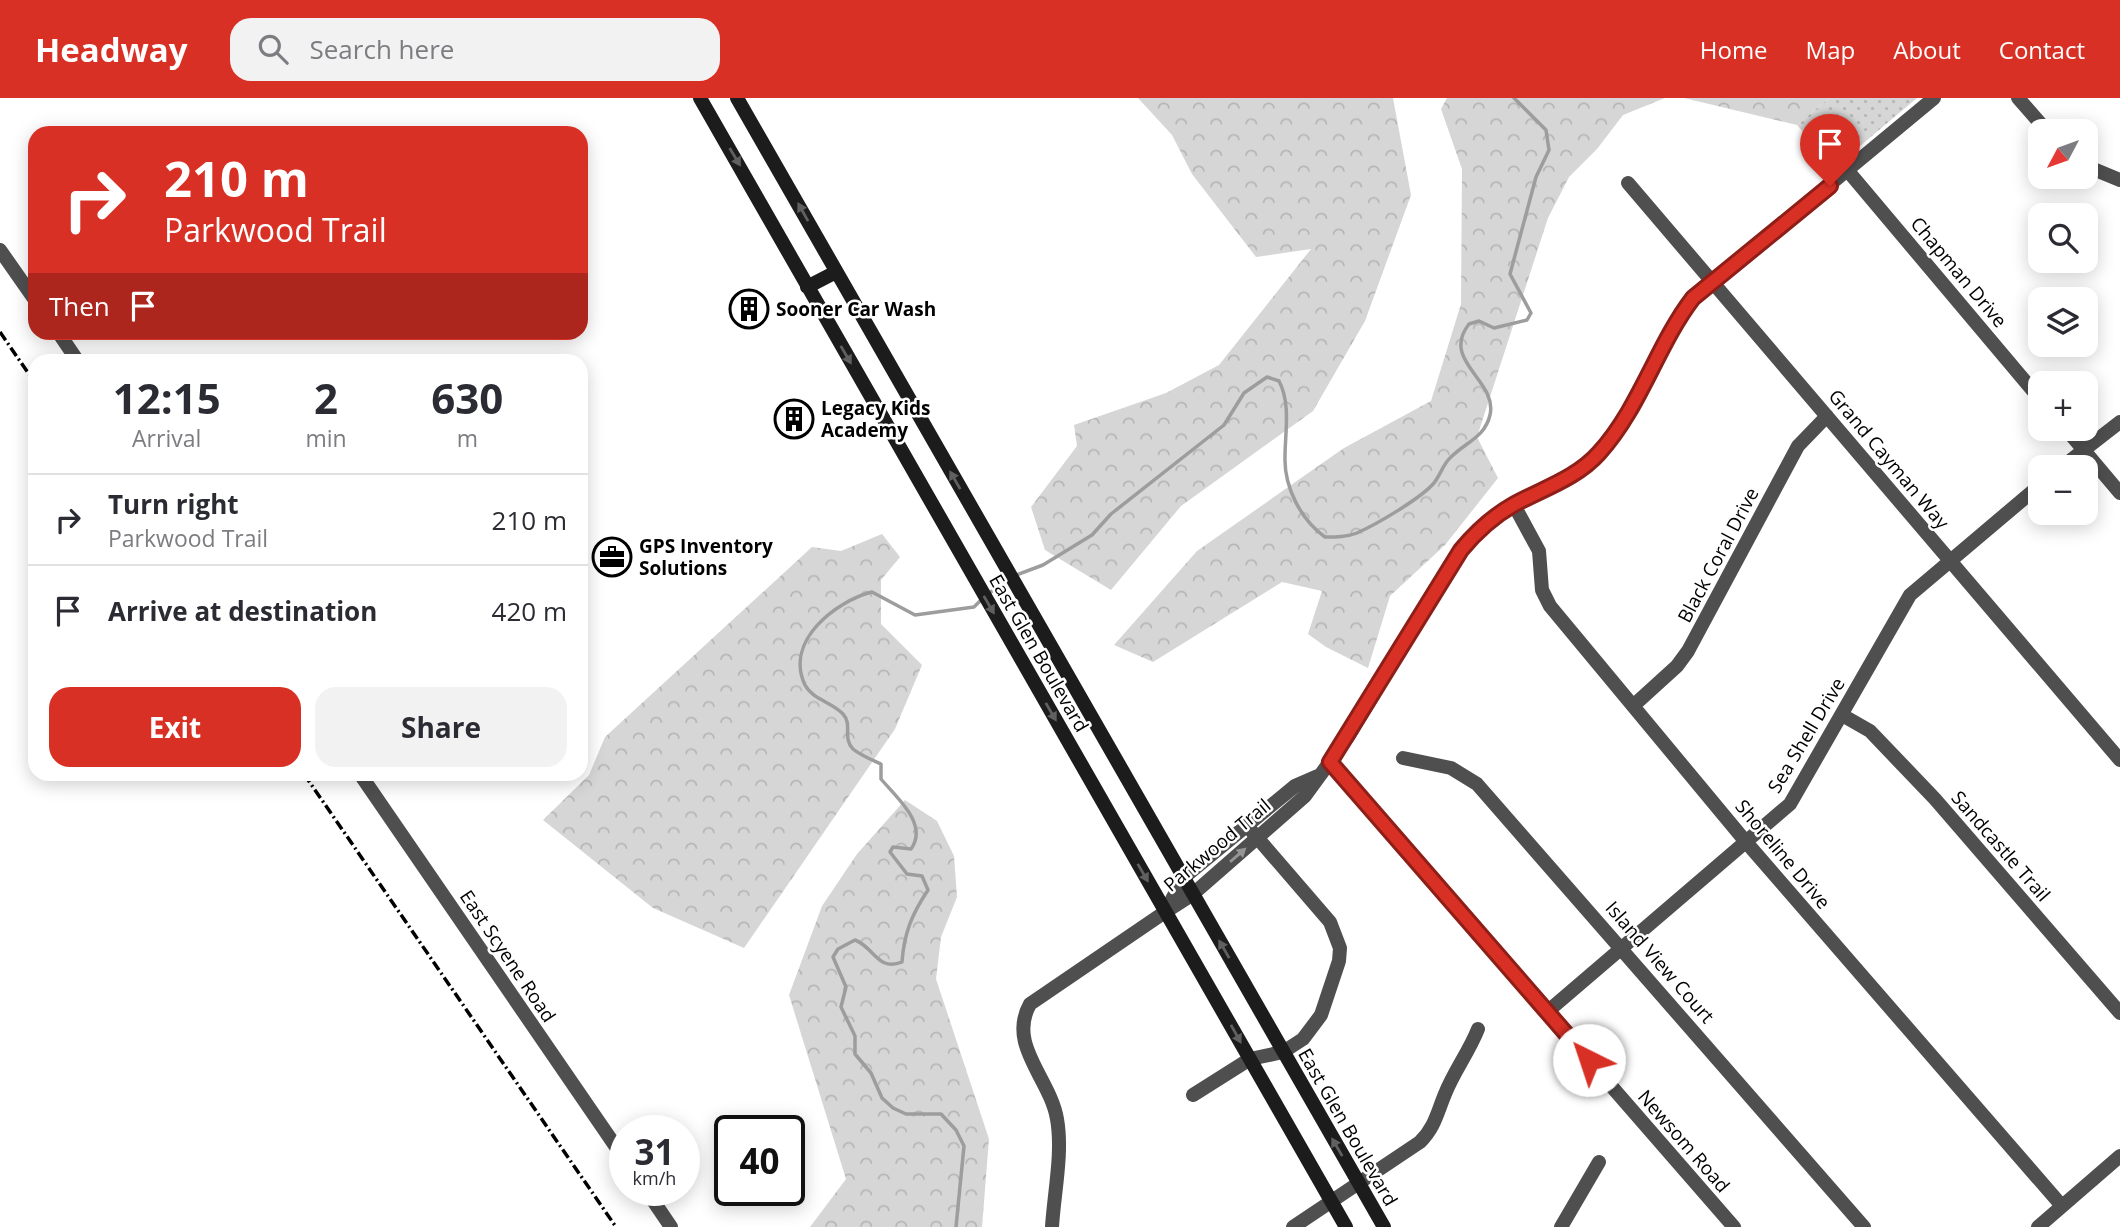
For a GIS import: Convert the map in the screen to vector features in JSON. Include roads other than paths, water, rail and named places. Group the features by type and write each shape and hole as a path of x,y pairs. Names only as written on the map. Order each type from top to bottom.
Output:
{"main road":[{"name":"East Glen Boulevard","path":"700,98 1346,1227"},
{"name":"East Glen Boulevard","path":"737,98 762,136 836,272 1384,1227"},
{"path":"807,288 836,272"}],"street":[{"name":"Parkwood Trail","path":"1165,912 1193,894 1305,796 1330,762 1461,550 1487,523 1514,505 1579,470 1599,453 1619,425 1677,319 1693,298 1934,98"},
{"path":"2018,98 2036,119"},
{"name":"Chapman Drive","path":"1848,171 2028,385"},
{"path":"2098,171 2120,180"},
{"name":"Grand Cayman Way","path":"1628,183 2120,760"},
{"path":"0,250 28,290"},
{"name":"Black Coral Drive","path":"1633,706 1677,666 1688,651 1798,446 1827,416"},
{"path":"2078,455 2120,422"},
{"path":"2076,441 2120,492"},
{"name":"Sea Shell Drive","path":"1547,1012 1746,842 1798,793 1899,609 1910,594 2028,495"},
{"name":"Shoreline Drive","path":"1514,505 1538,551 1545,598 1746,842 2062,1206"},
{"name":"Sandcastle Trail","path":"1842,715 1870,731 1926,790 2120,1013"},
{"name":"Island View Court","path":"1404,758 1451,768 1477,784 1864,1227"},
{"name":"Newsom Road","path":"1330,762 1734,1227"},
{"name":"Parkwood Trail","path":"1165,912 1183,878 1295,786 1318,776"},
{"name":"East Scyene Road","path":"365,781 609,1137"},
{"path":"1194,1095 1250,1059 1283,1052 1303,1039 1317,1024 1339,961 1340,948 1330,922 1247,826"},
{"path":"1052,1227 1058,1119 1022,1036 1023,1017 1030,1004 1165,912"},
{"path":"1293,1227 1420,1142 1430,1132 1445,1092 1471,1047 1478,1029"},
{"path":"2038,1227 2120,1156"},
{"path":"1562,1227 1599,1163"},
{"path":"657,1206 671,1227"}],"waterway":[{"path":"1014,576 1043,565 1092,535 1111,514 1224,425 1244,393 1267,377 1279,381 1285,399 1287,480 1308,522 1325,537 1357,533 1398,511 1427,489 1448,460 1474,439 1488,423 1490,403 1486,391 1465,360 1461,349 1462,337 1469,324 1479,321 1494,328 1527,320 1531,313 1510,274 1536,177 1549,150 1546,130 1514,98"},
{"path":"988,594 1007,580"},
{"path":"956,1227 964,1146 956,1130 941,1114 906,1114 893,1108 882,1098 871,1073 855,1054 855,1036 841,1007 846,987 833,957 838,949 855,940 887,964 902,962 910,924 928,890 922,876 907,874 890,852 893,847 911,849 916,830 902,802 881,779 881,764 853,749 848,740 846,718 839,710 808,690 800,669 807,639 817,625 843,604 858,597 872,592 915,615 974,607 982,599"}],"railway":[{"path":"0,332 28,373"},
{"path":"309,781 616,1227"}],"place":[{"name":"Sooner Car Wash","path":"749,309"},
{"name":"Legacy Kids Academy","path":"794,419"},
{"name":"GPS Inventory Solutions","path":"612,557"}]}
